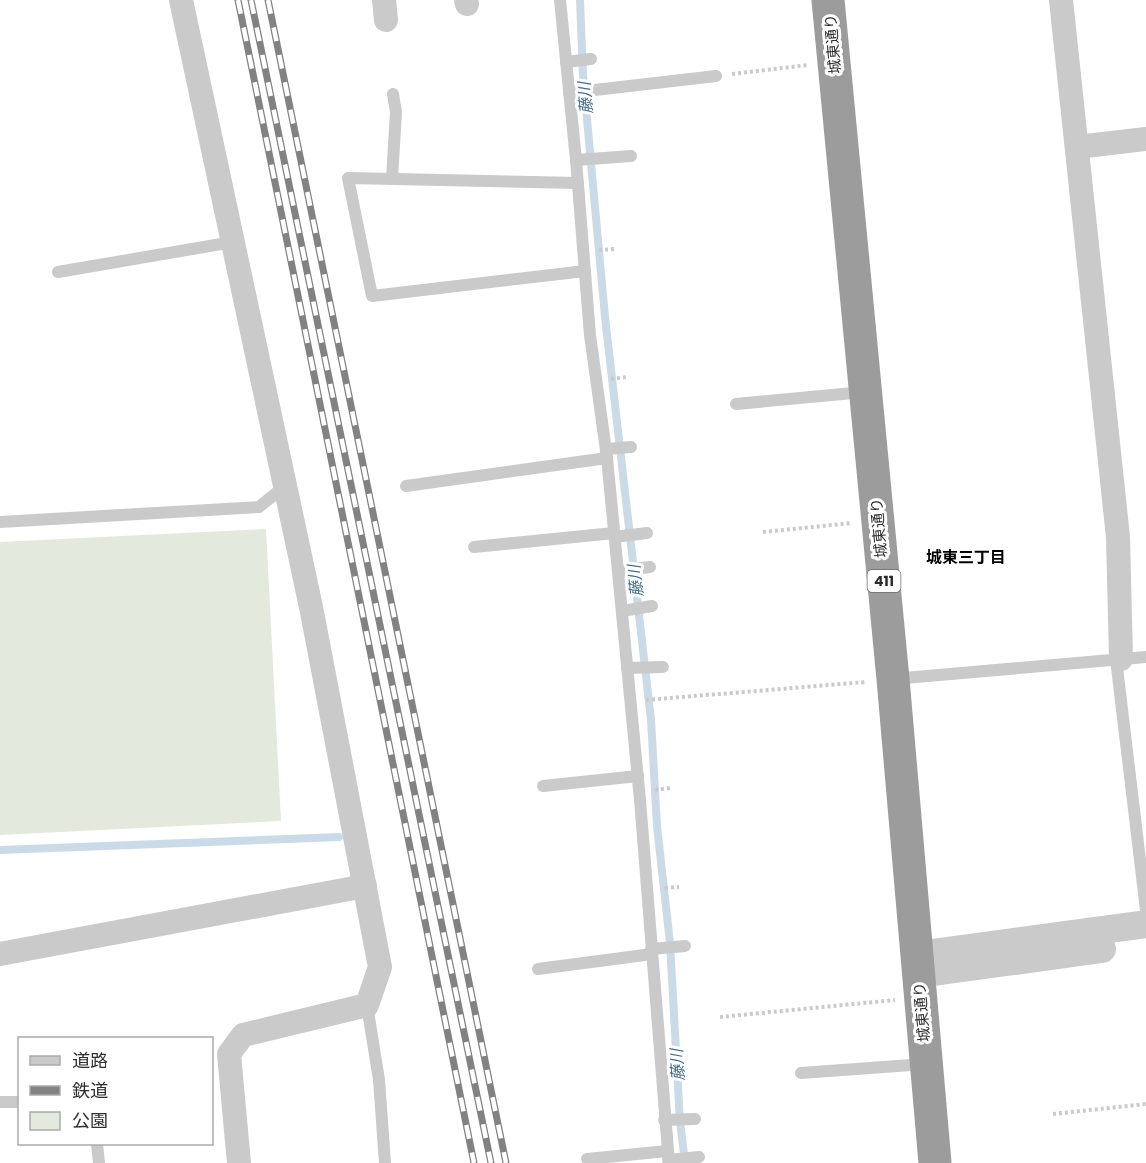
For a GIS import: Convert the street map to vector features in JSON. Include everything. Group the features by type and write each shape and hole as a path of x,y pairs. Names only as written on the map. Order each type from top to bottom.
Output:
{"highway":[{"name":"城東通り","path":"828,0 893,679 935,1163"}],"street":[{"path":"181,0 285,486 380,967 366,1005 243,1035 229,1054 239,1163"},
{"path":"1061,0 1118,537 1119,659"},
{"path":"1077,147 1146,139"},
{"path":"0,954 365,886"},
{"path":"919,975 1146,924"},
{"path":"919,975 1146,943"}],"lane":[{"path":"560,0 570,61 570,93 579,160 578,183 590,335 608,452 632,668 638,776 670,1158"},
{"path":"570,61 591,59"},
{"path":"570,93 716,76"},
{"path":"393,94 396,111 393,179"},
{"path":"579,160 631,156"},
{"path":"578,183 348,178 372,296 585,271"},
{"path":"58,272 233,242"},
{"path":"736,404 866,392"},
{"path":"406,486 632,447"},
{"path":"0,522 259,507 285,486"},
{"path":"474,547 647,533"},
{"path":"621,570 650,567"},
{"path":"626,610 652,606"},
{"path":"893,679 1146,657"},
{"path":"1119,659 1146,910"},
{"path":"632,668 663,667"},
{"path":"543,786 638,776"},
{"path":"538,969 685,946"},
{"path":"366,1005 379,1080 385,1163"},
{"path":"801,1073 927,1064"},
{"path":"0,1102 18,1102"},
{"path":"668,1120 695,1119"},
{"path":"97,1145 99,1163"},
{"path":"587,1159 699,1157"}],"path":[{"path":"716,76 834,62"},
{"path":"763,532 878,521"},
{"path":"660,699 893,679"},
{"path":"720,1017 919,975"},
{"path":"1053,1114 1146,1104"}],"green space":[{"path":"266,529 281,821 0,835 0,542"}],"waterway":[{"name":"藤川","path":"580,0 583,75 605,317 651,720 657,826 670,943 680,1122 685,1162"},
{"path":"0,850 339,837"}],"railway":[{"path":"238,0 474,1163"},
{"path":"251,0 491,1163"},
{"path":"268,0 506,1163"}],"district":[{"name":"城東三丁目","path":"966,557"}]}
